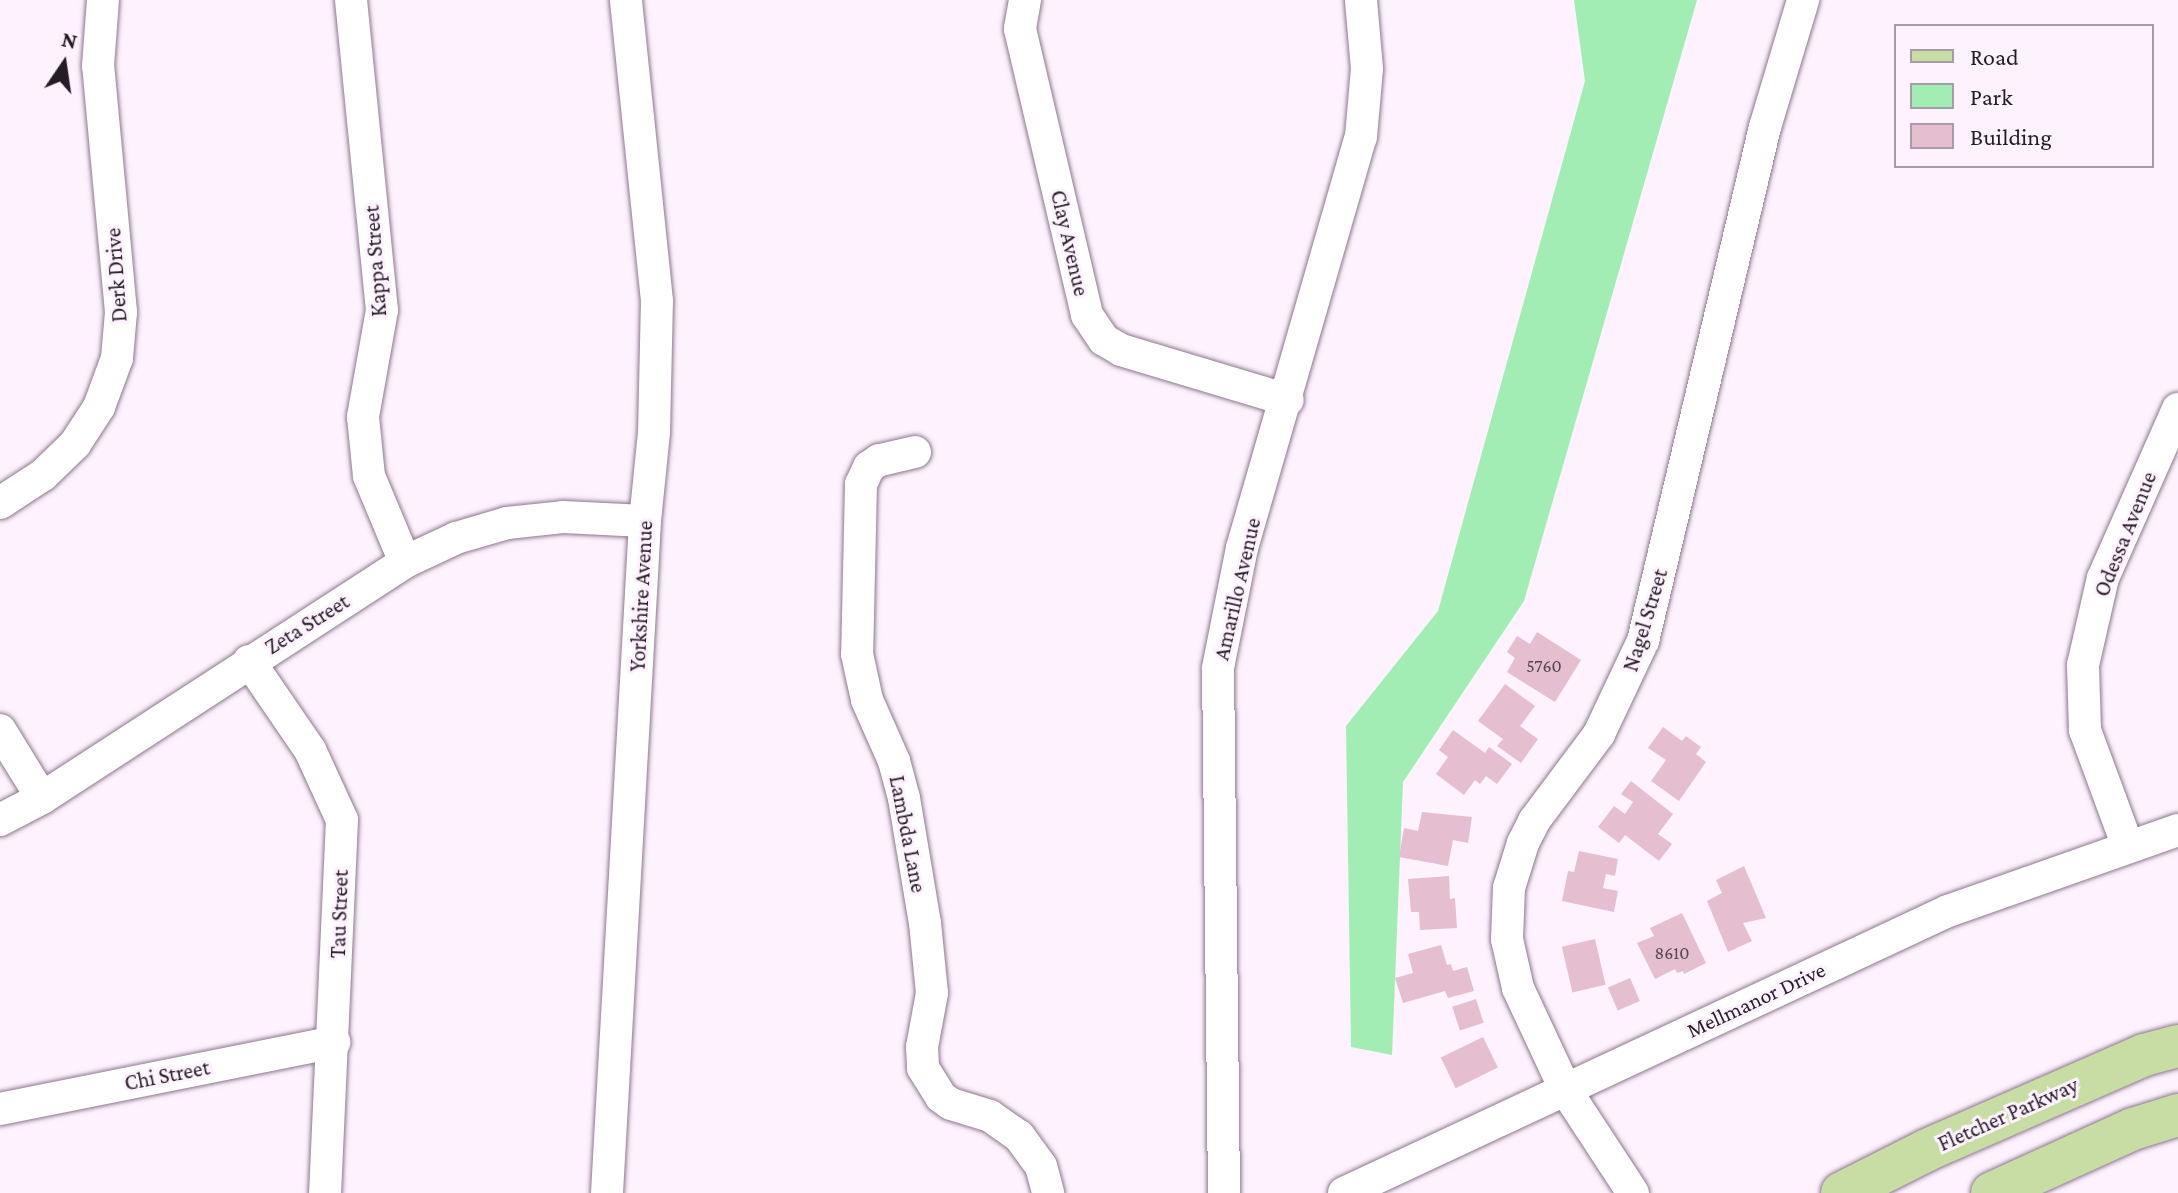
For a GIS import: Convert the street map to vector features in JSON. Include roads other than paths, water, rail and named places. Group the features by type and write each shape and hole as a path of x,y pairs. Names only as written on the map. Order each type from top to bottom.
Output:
{"main road":[{"name":"Fletcher Parkway","path":"1842,1193 1927,1150 2144,1055 2178,1046"},
{"path":"1992,1193 2133,1129 2178,1115"}],"street":[{"name":"Derk Drive","path":"0,503 43,475 75,444 99,407 117,358 121,312 98,66 103,0"},
{"name":"Kappa Street","path":"351,0 382,310 363,417 369,476 405,562"},
{"name":"Yorkshire Avenue","path":"607,1193 645,521 654,432 657,301 626,0"},
{"name":"Clay Avenue","path":"1025,0 1020,29 1087,315 1104,340 1121,350 1288,400"},
{"name":"Amarillo Avenue","path":"1224,1193 1218,668 1242,548 1288,400 1361,137 1367,69 1361,0"},
{"name":"Nagel Street","path":"1633,1193 1565,1089 1518,988 1511,964 1506,924 1509,888 1523,843 1534,821 1599,734 1643,641 1765,127 1803,0"},
{"name":"Odessa Avenue","path":"2128,847 2085,730 2083,665 2103,578 2178,409"},
{"name":"Lambda Lane","path":"915,452 879,460 869,467 861,484 857,654 867,700 894,761 904,798 925,923 932,993 922,1047 923,1068 941,1097 951,1104 990,1116 1019,1136 1041,1166 1048,1193"},
{"name":"Zeta Street","path":"0,820 42,798 405,562 456,538 507,523 563,517 645,521"},
{"name":"Tau Street","path":"249,661 310,750 342,820 325,1193"},
{"path":"0,730 42,798"},
{"name":"Mellmanor Drive","path":"1344,1193 1948,911 2178,830"},
{"name":"Chi Street","path":"0,1109 334,1042"}]}
